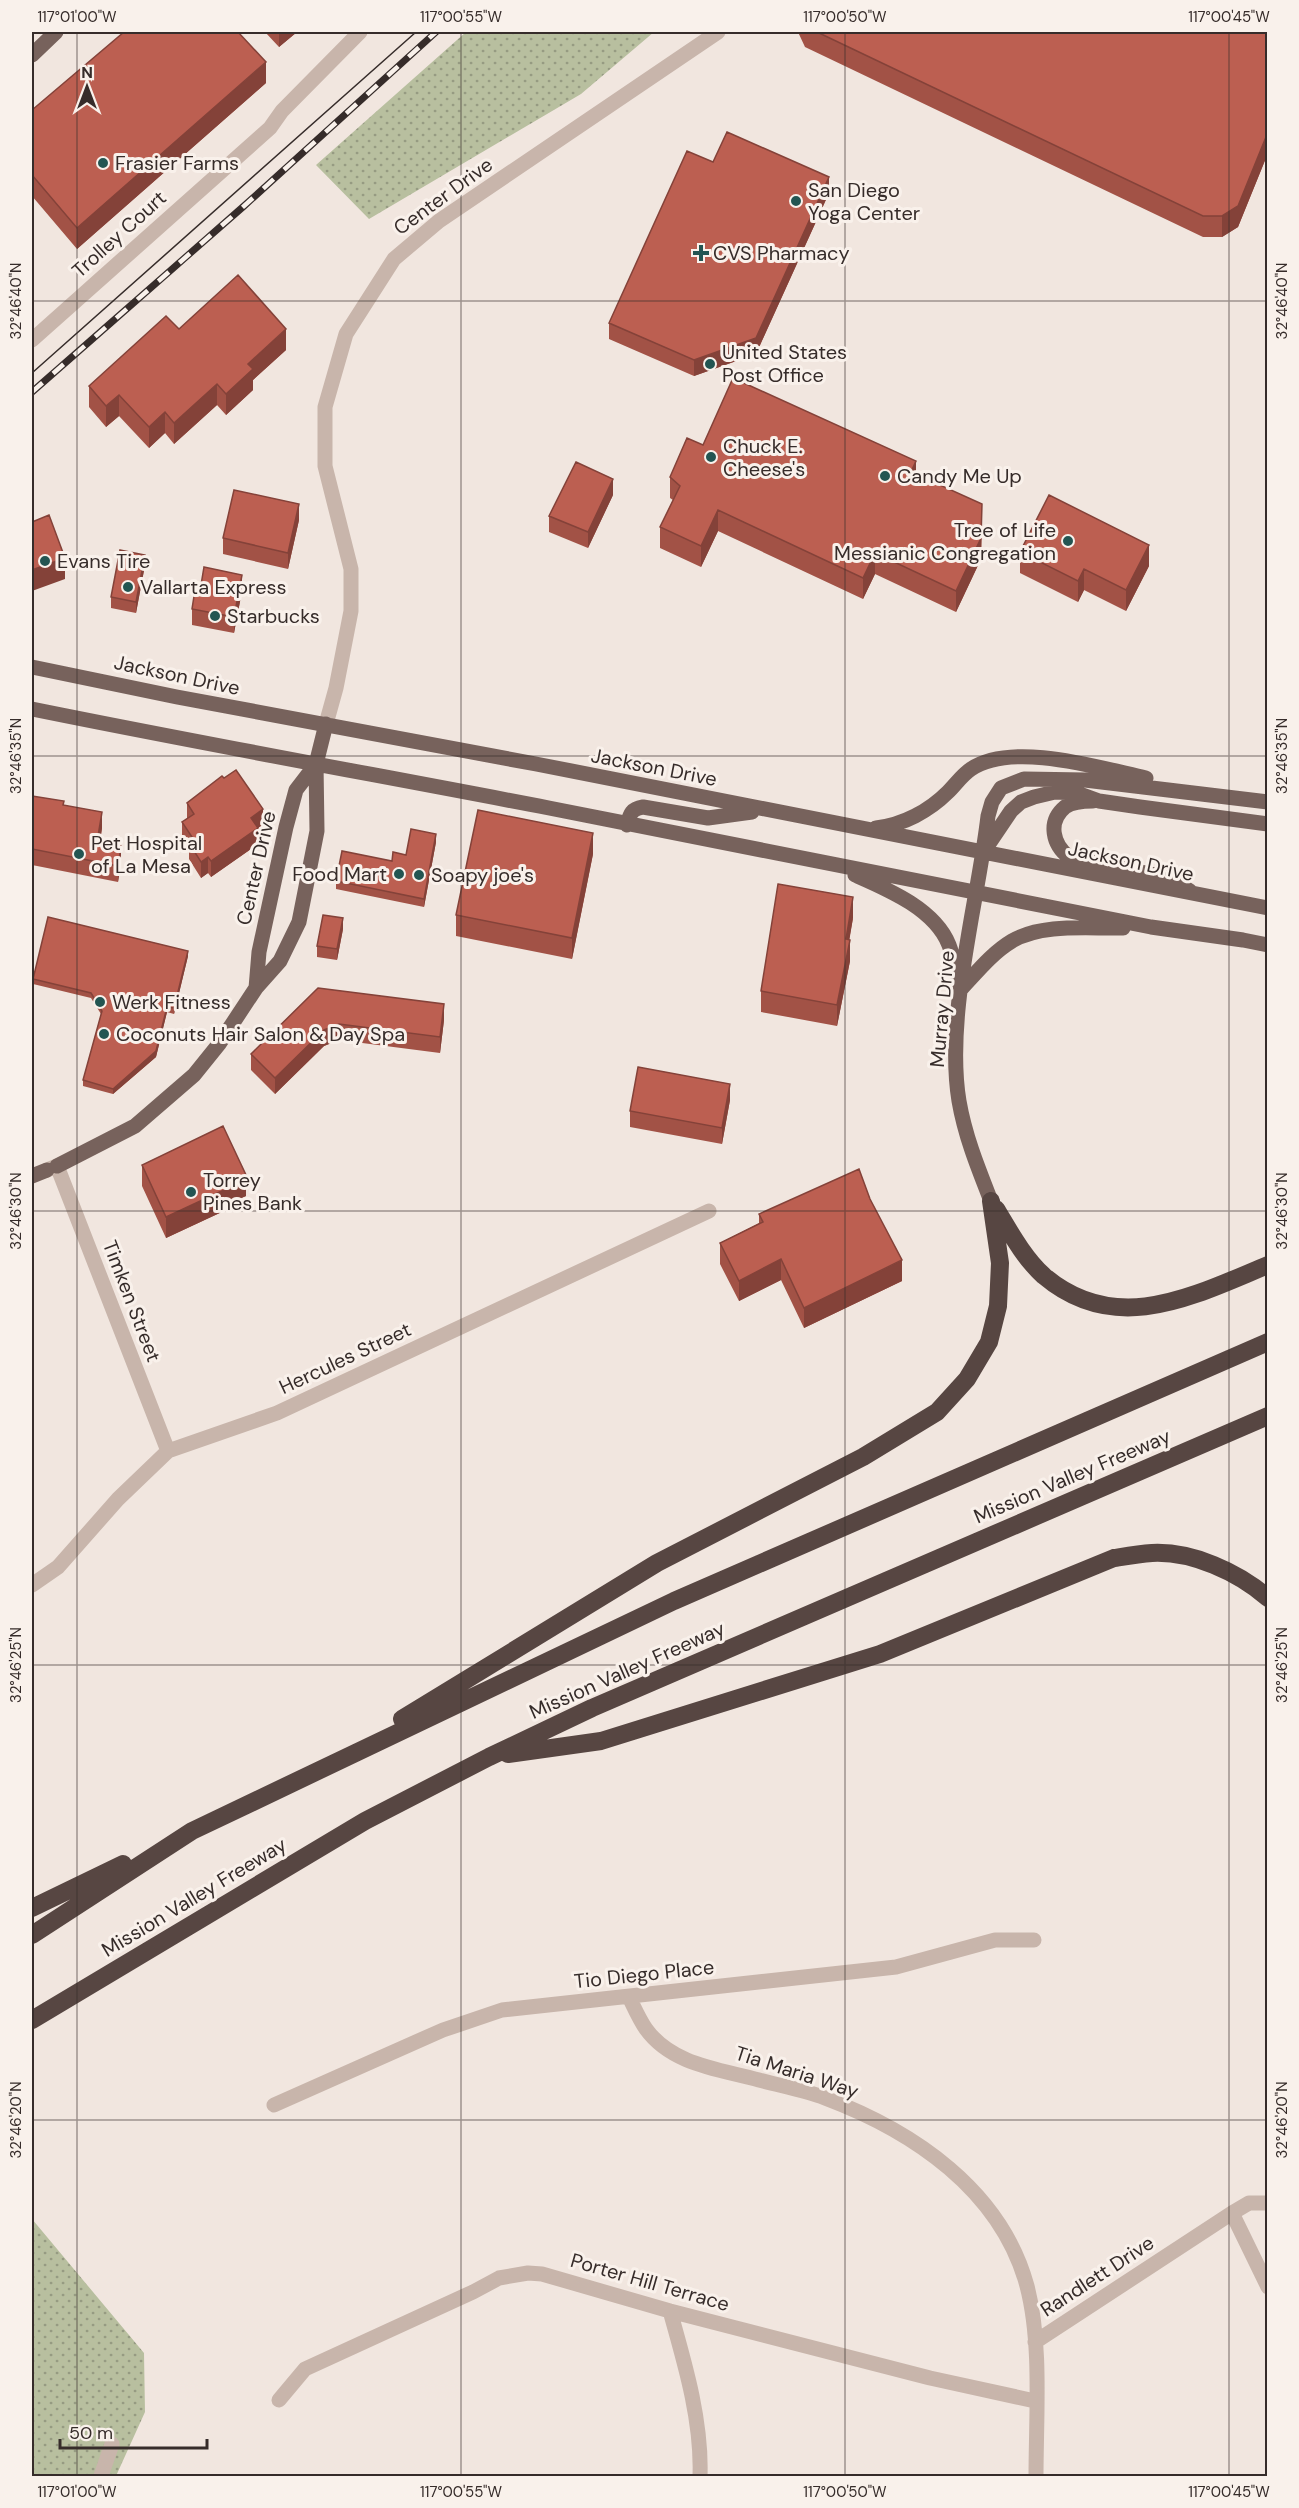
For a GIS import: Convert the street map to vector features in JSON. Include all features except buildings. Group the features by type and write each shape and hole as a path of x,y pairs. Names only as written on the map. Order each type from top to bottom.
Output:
{"highway":[{"path":"991,1201 1016,1242 1043,1275 1071,1296 1105,1307 1135,1308 1166,1305 1268,1265"},
{"path":"318,1771 657,1563 863,1457 936,1412 968,1379 989,1342 998,1306 1000,1263 991,1201"},
{"name":"Mission Valley Freeway","path":"32,1935 192,1831 674,1601 1268,1342"},
{"name":"Mission Valley Freeway","path":"32,2020 365,1821 489,1757 592,1708 1268,1416"},
{"path":"489,1757 601,1741 880,1654 1114,1558 1154,1553 1189,1558 1224,1569 1268,1598"},
{"path":"32,1908 192,1831"}],"main road":[{"path":"32,55 56,32"},
{"name":"Jackson Drive","path":"32,667 1268,908"},
{"path":"32,709 1151,927 1268,945"},
{"name":"Center Drive","path":"32,1176 135,1126 194,1075 219,1044 256,988 280,962 299,922 317,831 316,764 326,724"},
{"path":"864,830 890,826 909,819 947,794 970,769 988,760 1004,757 1029,757 1079,764 1228,797"},
{"name":"Center Drive","path":"256,988 259,952 286,827 296,790 316,764"},
{"name":"Murray Drive","path":"991,1201 974,1160 959,1099 957,1040 961,989 992,802 1001,788 1024,779 1085,780 1268,802"},
{"name":"Murray Drive","path":"984,852 1011,811 1034,797 1055,792 1077,793 1099,801 1268,824"},
{"path":"1099,801 1073,803 1065,807 1058,816 1053,832 1059,850 1069,857 1170,878 1198,896"},
{"path":"627,825 630,813 634,809 643,807 708,818 764,810"},
{"path":"827,863 896,893 921,910 948,944 961,989 998,951 1014,940 1029,934 1050,930 1151,927"}],"street":[{"name":"Trolley Court","path":"32,340 270,128 282,111 360,32"},
{"name":"Center Drive","path":"326,724 336,688 351,611 351,569 325,466 325,407 346,334 394,259 439,221 717,32"},
{"name":"Timken Street","path":"52,1168 168,1451"},
{"name":"Hercules Street","path":"32,1585 58,1567 118,1499 168,1451 277,1413 709,1210"},
{"name":"Tio Diego Place","path":"274,2105 443,2030 502,2010 896,1966 995,1940 1034,1940"},
{"name":"Tia Maria Way","path":"628,1997 645,2028 666,2049 679,2056 702,2065 824,2098 864,2115 918,2144 947,2166 979,2197 1008,2240 1027,2287 1035,2342"},
{"name":"Randlett Drive","path":"1036,2476 1035,2342 1249,2202 1268,2202"},
{"path":"1232,2213 1268,2287"},
{"name":"Porter Hill Terrace","path":"279,2400 305,2369 485,2284 513,2275 542,2274 670,2311 930,2378 1035,2401"},
{"path":"670,2311 688,2376 701,2451 700,2476"},
{"path":"100,2476 112,2444"}],"green space":[{"path":"466,32 654,32 581,94 369,219 316,165"},
{"path":"32,2219 144,2353 145,2412 116,2476 32,2476"}],"tram line":[{"path":"32,373 416,32"}],"railway":[{"path":"32,392 244,206 436,32"}],"place":[{"name":"Frasier Farms","path":"103,163"},
{"name":"San Diego Yoga Center","path":"796,201"},
{"name":"CVS Pharmacy","path":"701,253"},
{"name":"United States Post Office","path":"710,364"},
{"name":"Chuck E. Cheese's","path":"711,457"},
{"name":"Candy Me Up","path":"885,476"},
{"name":"Tree of Life Messianic Congregation","path":"1068,541"},
{"name":"Evans Tire","path":"45,561"},
{"name":"Vallarta Express","path":"128,587"},
{"name":"Starbucks","path":"215,616"},
{"name":"Pet Hospital of La Mesa","path":"79,854"},
{"name":"Food Mart","path":"399,874"},
{"name":"Soapy joe's","path":"419,875"},
{"name":"Werk Fitness","path":"100,1002"},
{"name":"Coconuts Hair Salon & Day Spa","path":"104,1034"},
{"name":"Torrey Pines Bank","path":"191,1192"}]}
